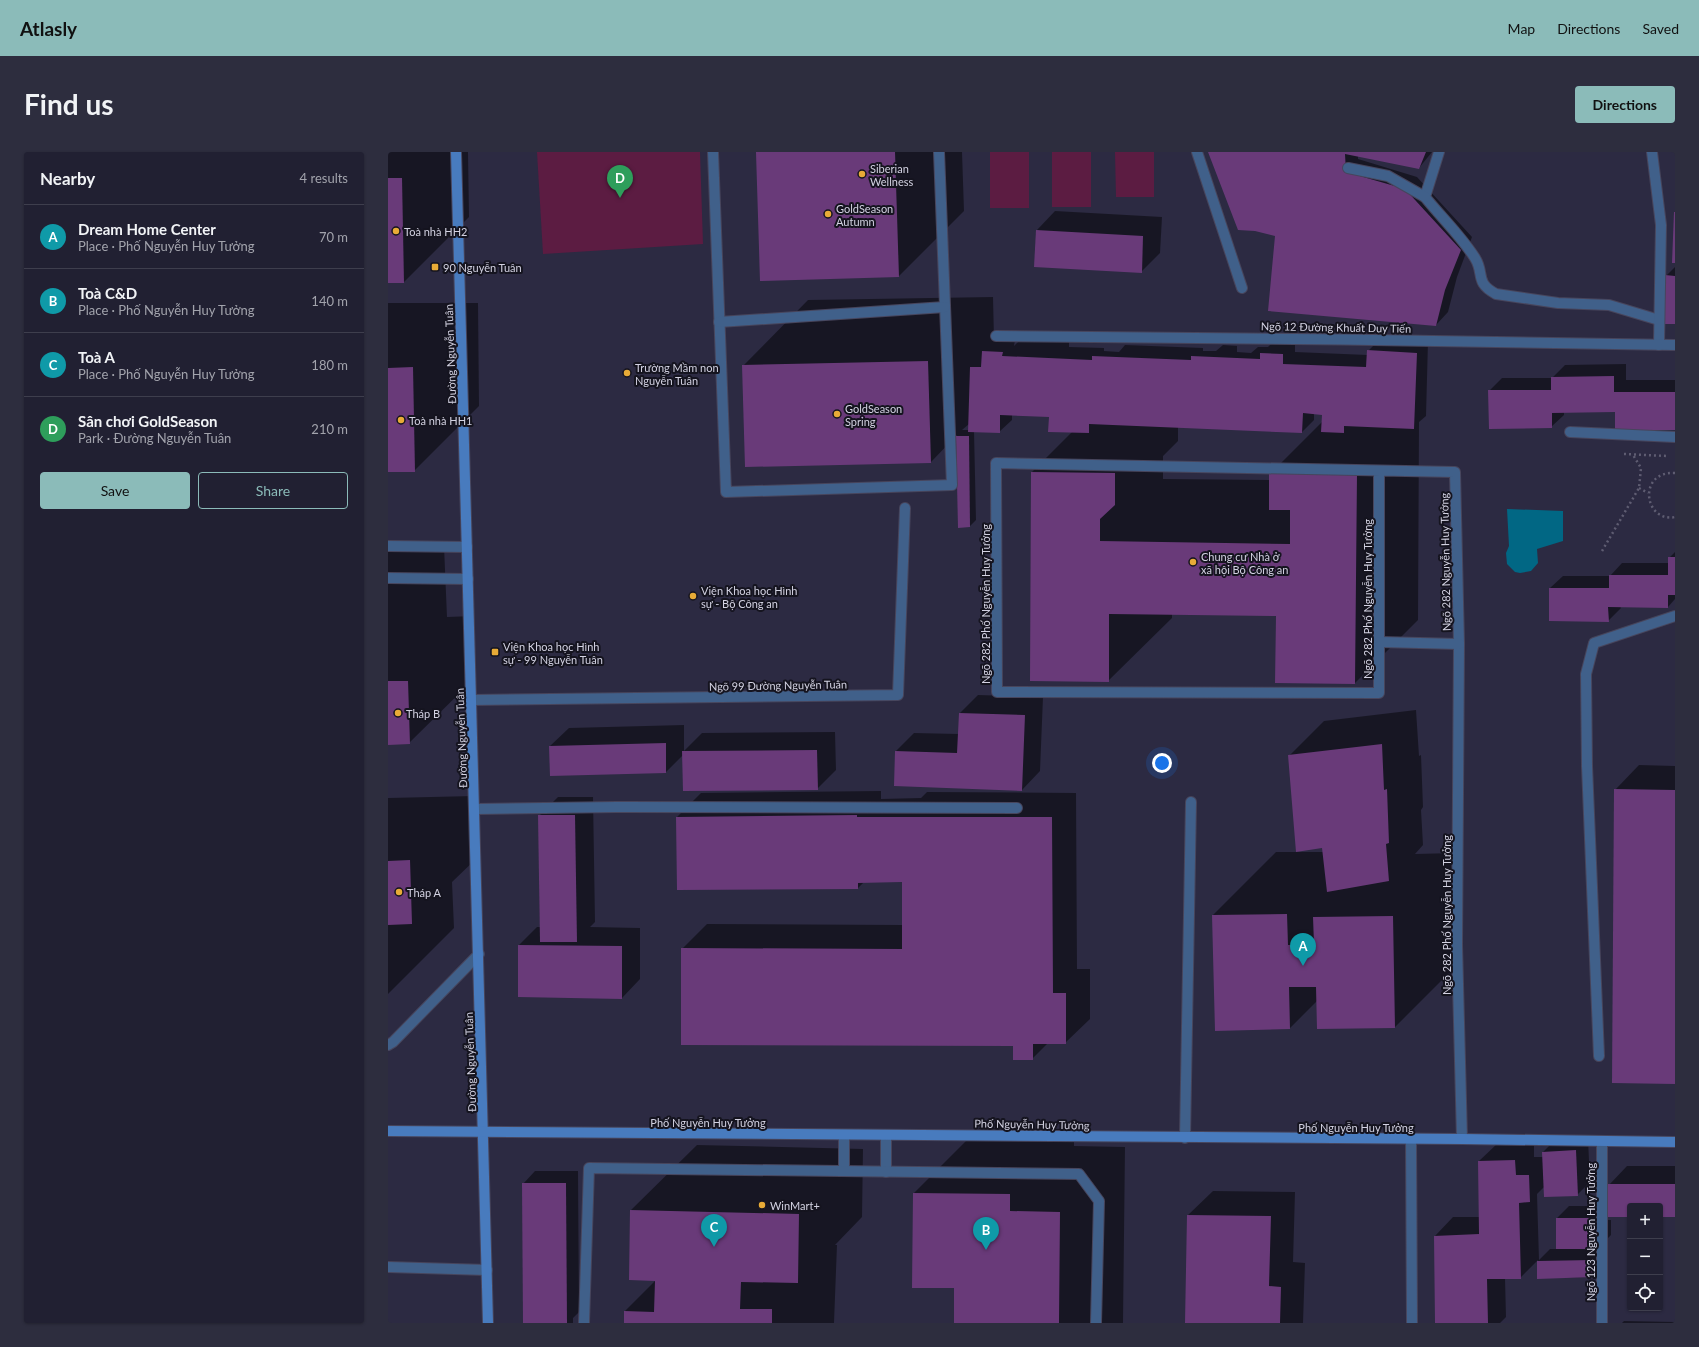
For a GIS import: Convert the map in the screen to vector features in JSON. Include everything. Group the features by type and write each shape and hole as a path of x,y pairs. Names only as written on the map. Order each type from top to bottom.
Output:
{"street":[{"name":"Đường Nguyễn Tuân","path":"456,152 484,1132 488,1323"},
{"name":"Phố Nguyễn Huy Tưởng","path":"388,1130 1675,1142"}],"lane":[{"path":"713,152 726,492 952,485 939,152"},
{"path":"1197,152 1242,288"},
{"path":"1425,197 1439,152"},
{"path":"1652,152 1661,225 1659,345"},
{"path":"1348,168 1388,176 1425,197 1476,259 1482,282 1488,289 1496,294 1558,303 1609,305 1660,320"},
{"path":"719,322 945,307"},
{"name":"Ngõ 12 Đường Khuất Duy Tiến","path":"996,336 1252,337 1605,345 1675,345"},
{"path":"1570,432 1675,437"},
{"name":"Ngõ 282 Phố Nguyễn Huy Tưởng","path":"1379,471 1380,642 1378,693 997,692 996,463 1455,472"},
{"name":"Ngõ 282 Nguyễn Huy Tưởng","path":"1380,642 1459,644 1455,472"},
{"name":"Ngõ 99 Đường Nguyễn Tuân","path":"471,700 898,695 905,508"},
{"path":"388,546 467,547"},
{"path":"388,578 468,579"},
{"path":"1600,1056 1587,766 1586,674 1594,643 1675,616"},
{"name":"Ngõ 282 Phố Nguyễn Huy Tưởng","path":"1459,644 1457,945 1462,1139"},
{"path":"1185,1138 1191,802"},
{"path":"475,808 1016,808"},
{"path":"388,1045 393,1042 479,954"},
{"path":"844,1135 844,1172"},
{"path":"886,1135 886,1172"},
{"path":"1411,1139 1412,1323"},
{"name":"Ngõ 123 Nguyễn Huy Tưởng","path":"1602,1141 1602,1323"},
{"path":"584,1323 589,1168 1079,1174 1099,1201 1096,1323"},
{"path":"388,1267 487,1270"}],"path":[{"path":"1602,551 1640,488 1641,468 1632,455"},
{"path":"1675,473 1668,472 1655,480 1648,493 1649,500 1657,513 1664,516 1675,517"},
{"path":"1640,488 1648,493"}],"shaded area":[{"path":"537,152 700,152 703,244 543,254"},
{"path":"990,152 1029,152 1029,208 990,208"},
{"path":"1052,152 1091,152 1091,207 1052,207"},
{"path":"1115,152 1154,152 1154,197 1116,197"}],"water":[{"path":"1507,509 1563,511 1563,541 1537,549 1538,563 1531,571 1520,573 1515,572 1507,564 1506,553 1509,546"}],"building":[{"name":"GoldSeason Autumn","path":"756,152 895,152 899,277 760,281"},
{"path":"1208,152 1426,152 1419,169 1345,154 1346,172 1405,189 1461,250 1445,290 1436,326 1268,311 1275,236 1255,231 1238,230"},
{"name":"Toà nhà HH2","path":"388,178 402,178 404,283 388,283"},
{"path":"1674,212 1675,263 1672,263"},
{"path":"1036,230 1143,236 1142,273 1034,267"},
{"path":"1665,275 1675,276 1675,324 1664,324"},
{"path":"1367,350 1417,353 1414,429 1344,426 1344,433 1321,432 1322,415 1303,413 1302,433 1089,424 1089,433 1048,432 1049,417 1000,415 1000,433 968,432 970,367 981,367 982,351 1003,352 1002,356 1092,360 1092,356 1191,360 1191,356 1260,359 1260,353 1283,354 1283,364 1366,367"},
{"name":"GoldSeason Spring","path":"928,361 931,463 745,467 742,365"},
{"name":"Toà nhà HH1","path":"413,367 415,472 388,472 388,368"},
{"path":"1614,376 1614,392 1675,392 1675,430 1615,430 1615,412 1552,413 1552,428 1489,429 1488,390 1551,390 1551,377"},
{"path":"956,436 969,436 970,527 958,528"},
{"name":"Chung cư Nhà ở xã hội Bộ Công an","path":"1031,472 1115,473 1115,505 1100,519 1100,541 1290,544 1290,510 1269,510 1269,473 1357,474 1355,684 1275,683 1276,616 1109,614 1109,682 1030,681"},
{"path":"1668,557 1675,557 1675,595 1668,595 1668,608 1608,607 1609,622 1549,621 1549,588 1609,588 1609,575 1668,575"},
{"name":"Tháp B","path":"388,681 408,681 410,744 388,745"},
{"path":"959,713 1025,715 1022,791 894,786 895,751 957,753"},
{"path":"666,743 666,773 550,776 549,746"},
{"path":"1382,744 1384,790 1387,789 1389,843 1386,844 1389,881 1327,892 1322,848 1296,852 1288,755"},
{"path":"817,750 818,790 683,791 682,751"},
{"path":"1614,789 1675,790 1675,1084 1612,1083"},
{"path":"538,815 575,815 577,942 540,942"},
{"path":"857,815 857,817 1052,817 1053,993 1066,993 1066,1044 1033,1044 1033,1060 1013,1060 1013,1046 681,1045 681,948 902,949 902,882 858,883 858,889 677,890 676,817"},
{"name":"Tháp A","path":"410,860 412,924 388,925 388,861"},
{"path":"1287,914 1288,945 1314,944 1313,917 1393,916 1395,1028 1317,1029 1316,987 1289,987 1290,1029 1215,1031 1212,915"},
{"path":"518,945 622,946 622,999 518,997"},
{"path":"1576,1150 1578,1196 1544,1197 1542,1152"},
{"path":"1515,1160 1516,1175 1529,1175 1530,1202 1519,1203 1521,1279 1487,1279 1488,1323 1435,1323 1434,1236 1479,1234 1478,1161"},
{"path":"522,1183 566,1183 567,1323 523,1323"},
{"path":"1608,1184 1675,1184 1675,1217 1663,1217 1663,1203 1627,1203 1627,1217 1608,1217"},
{"path":"913,1193 1010,1194 1010,1211 1060,1212 1059,1323 954,1323 954,1288 912,1288"},
{"path":"630,1210 799,1214 798,1283 741,1282 740,1309 772,1309 772,1323 624,1323 624,1311 654,1312 655,1281 629,1280"},
{"path":"1187,1215 1271,1216 1269,1286 1281,1287 1280,1323 1185,1323"},
{"path":"1556,1218 1593,1218 1593,1232 1599,1232 1599,1249 1556,1249"},
{"path":"1593,1260 1594,1277 1537,1279 1537,1261"}],"place":[{"name":"Siberian Wellness","path":"862,174"},
{"name":"Sân chơi GoldSeason","path":"620,198"},
{"name":"GoldSeason Autumn","path":"828,214"},
{"name":"Toà nhà HH2","path":"396,231"},
{"name":"90 Nguyễn Tuân","path":"435,267"},
{"name":"Trường Mầm non Nguyễn Tuân","path":"627,373"},
{"name":"GoldSeason Spring","path":"837,414"},
{"name":"Toà nhà HH1","path":"401,420"},
{"name":"Chung cư Nhà ở xã hội Bộ Công an","path":"1193,562"},
{"name":"Viện Khoa học Hình sự - Bộ Công an","path":"693,596"},
{"name":"Viện Khoa học Hình sự - 99 Nguyễn Tuân","path":"495,652"},
{"name":"Tháp B","path":"398,713"},
{"name":"Tháp A","path":"399,892"},
{"name":"Dream Home Center","path":"1303,966"},
{"name":"WinMart+","path":"762,1205"},
{"name":"Toà A","path":"714,1247"},
{"name":"Toà C&D","path":"986,1250"}]}
